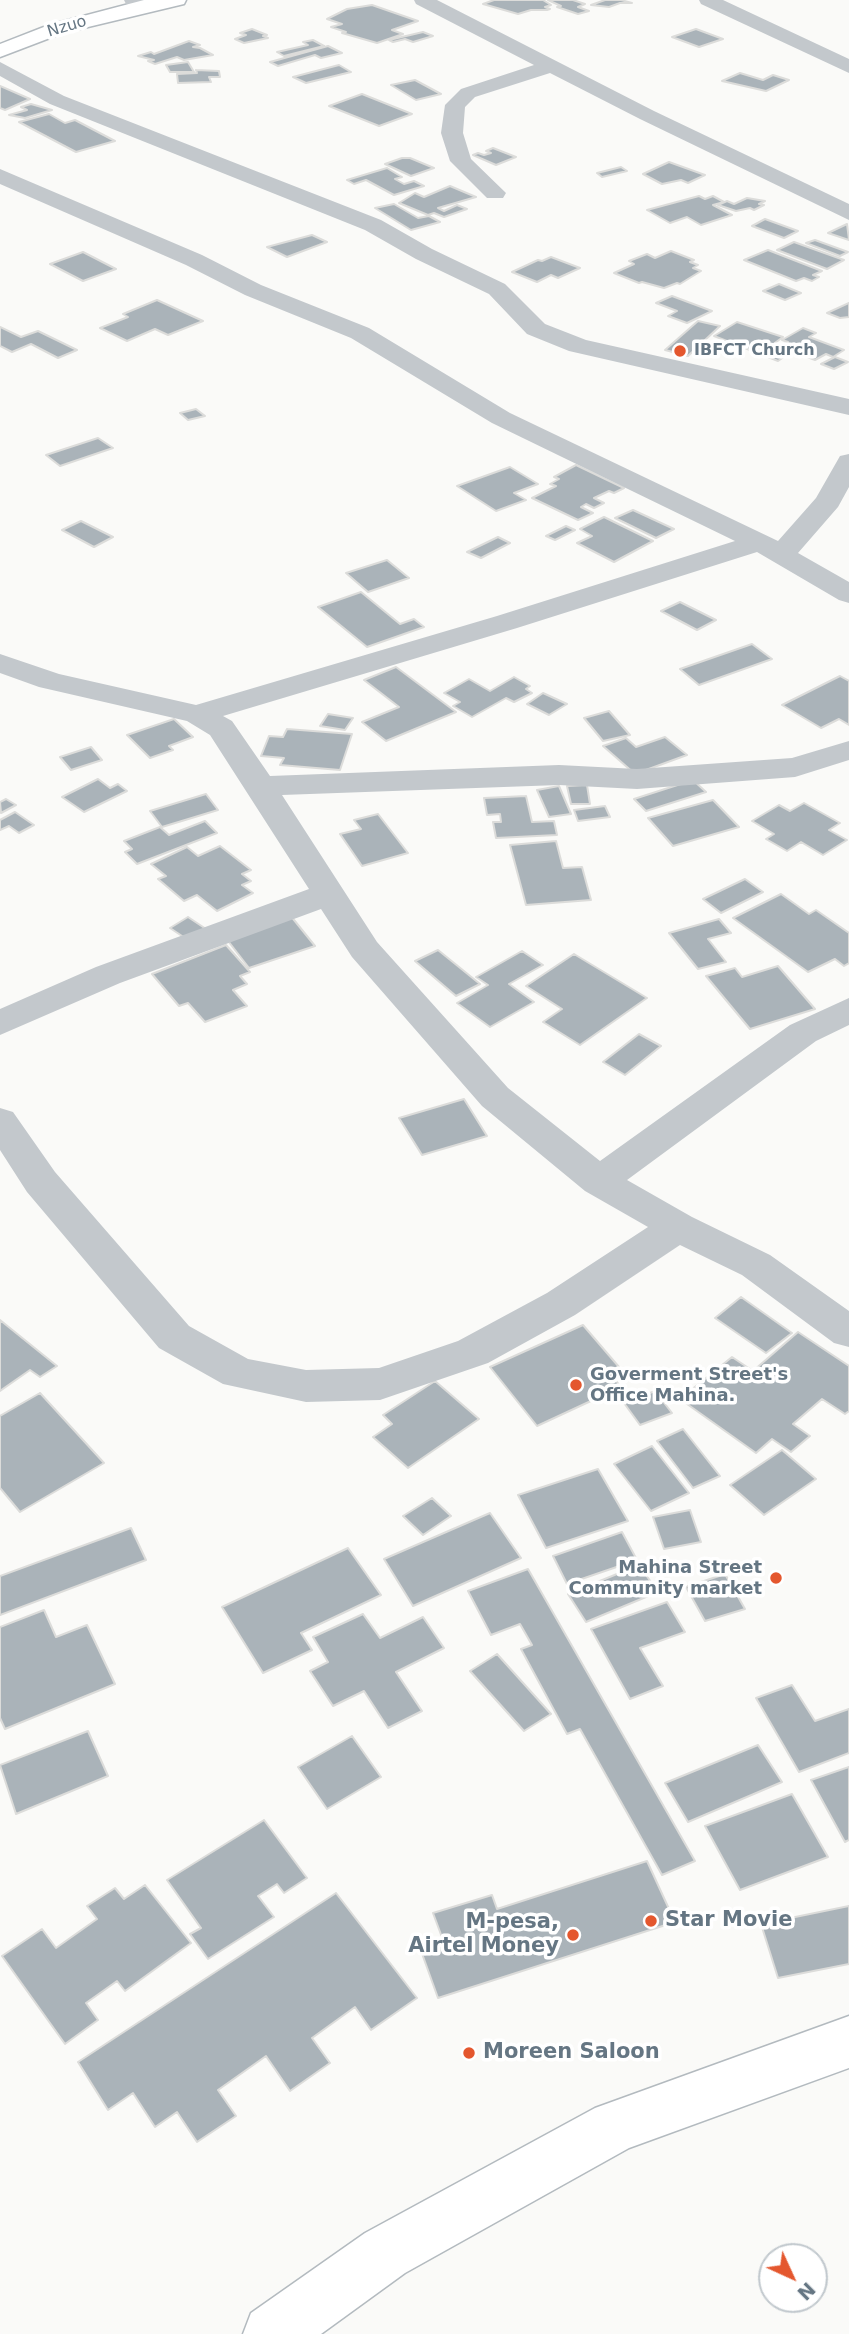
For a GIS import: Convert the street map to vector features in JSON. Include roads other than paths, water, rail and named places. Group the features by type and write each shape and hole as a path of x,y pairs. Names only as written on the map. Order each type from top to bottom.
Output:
{"street":[{"name":"Nzuo","path":"0,51 56,29 140,2 177,0"},
{"path":"423,0 849,213"},
{"path":"708,0 849,67"},
{"path":"495,193 461,161 452,133 454,105 468,93 551,66"},
{"path":"0,68 57,100 373,225 424,254 497,289 536,329 568,342 848,409"},
{"path":"0,176 194,260 253,290 360,332 500,418 771,548 849,594"},
{"path":"197,714 771,548 828,501 849,462"},
{"path":"0,663 50,681 197,714 221,728 364,949 495,1097 599,1181 678,1227 756,1265 849,1332"},
{"path":"261,786 559,775 637,779 795,767 849,750"},
{"path":"0,1023 108,975 328,894"},
{"path":"599,1181 803,1033 849,1010"},
{"path":"0,1121 41,1182 174,1337 238,1373 306,1385 380,1384 473,1352 561,1304 678,1227"},
{"path":"272,2334 385,2253 614,2127 849,2042"}],"place":[{"name":"IBFCT Church","path":"680,351"},
{"name":"Goverment Street's Office Mahina.","path":"576,1385"},
{"name":"Mahina Street Community market","path":"776,1578"},
{"name":"Star Movie","path":"651,1921"},
{"name":"M-pesa, Airtel Money","path":"573,1935"},
{"name":"Moreen Saloon","path":"469,2053"}]}
